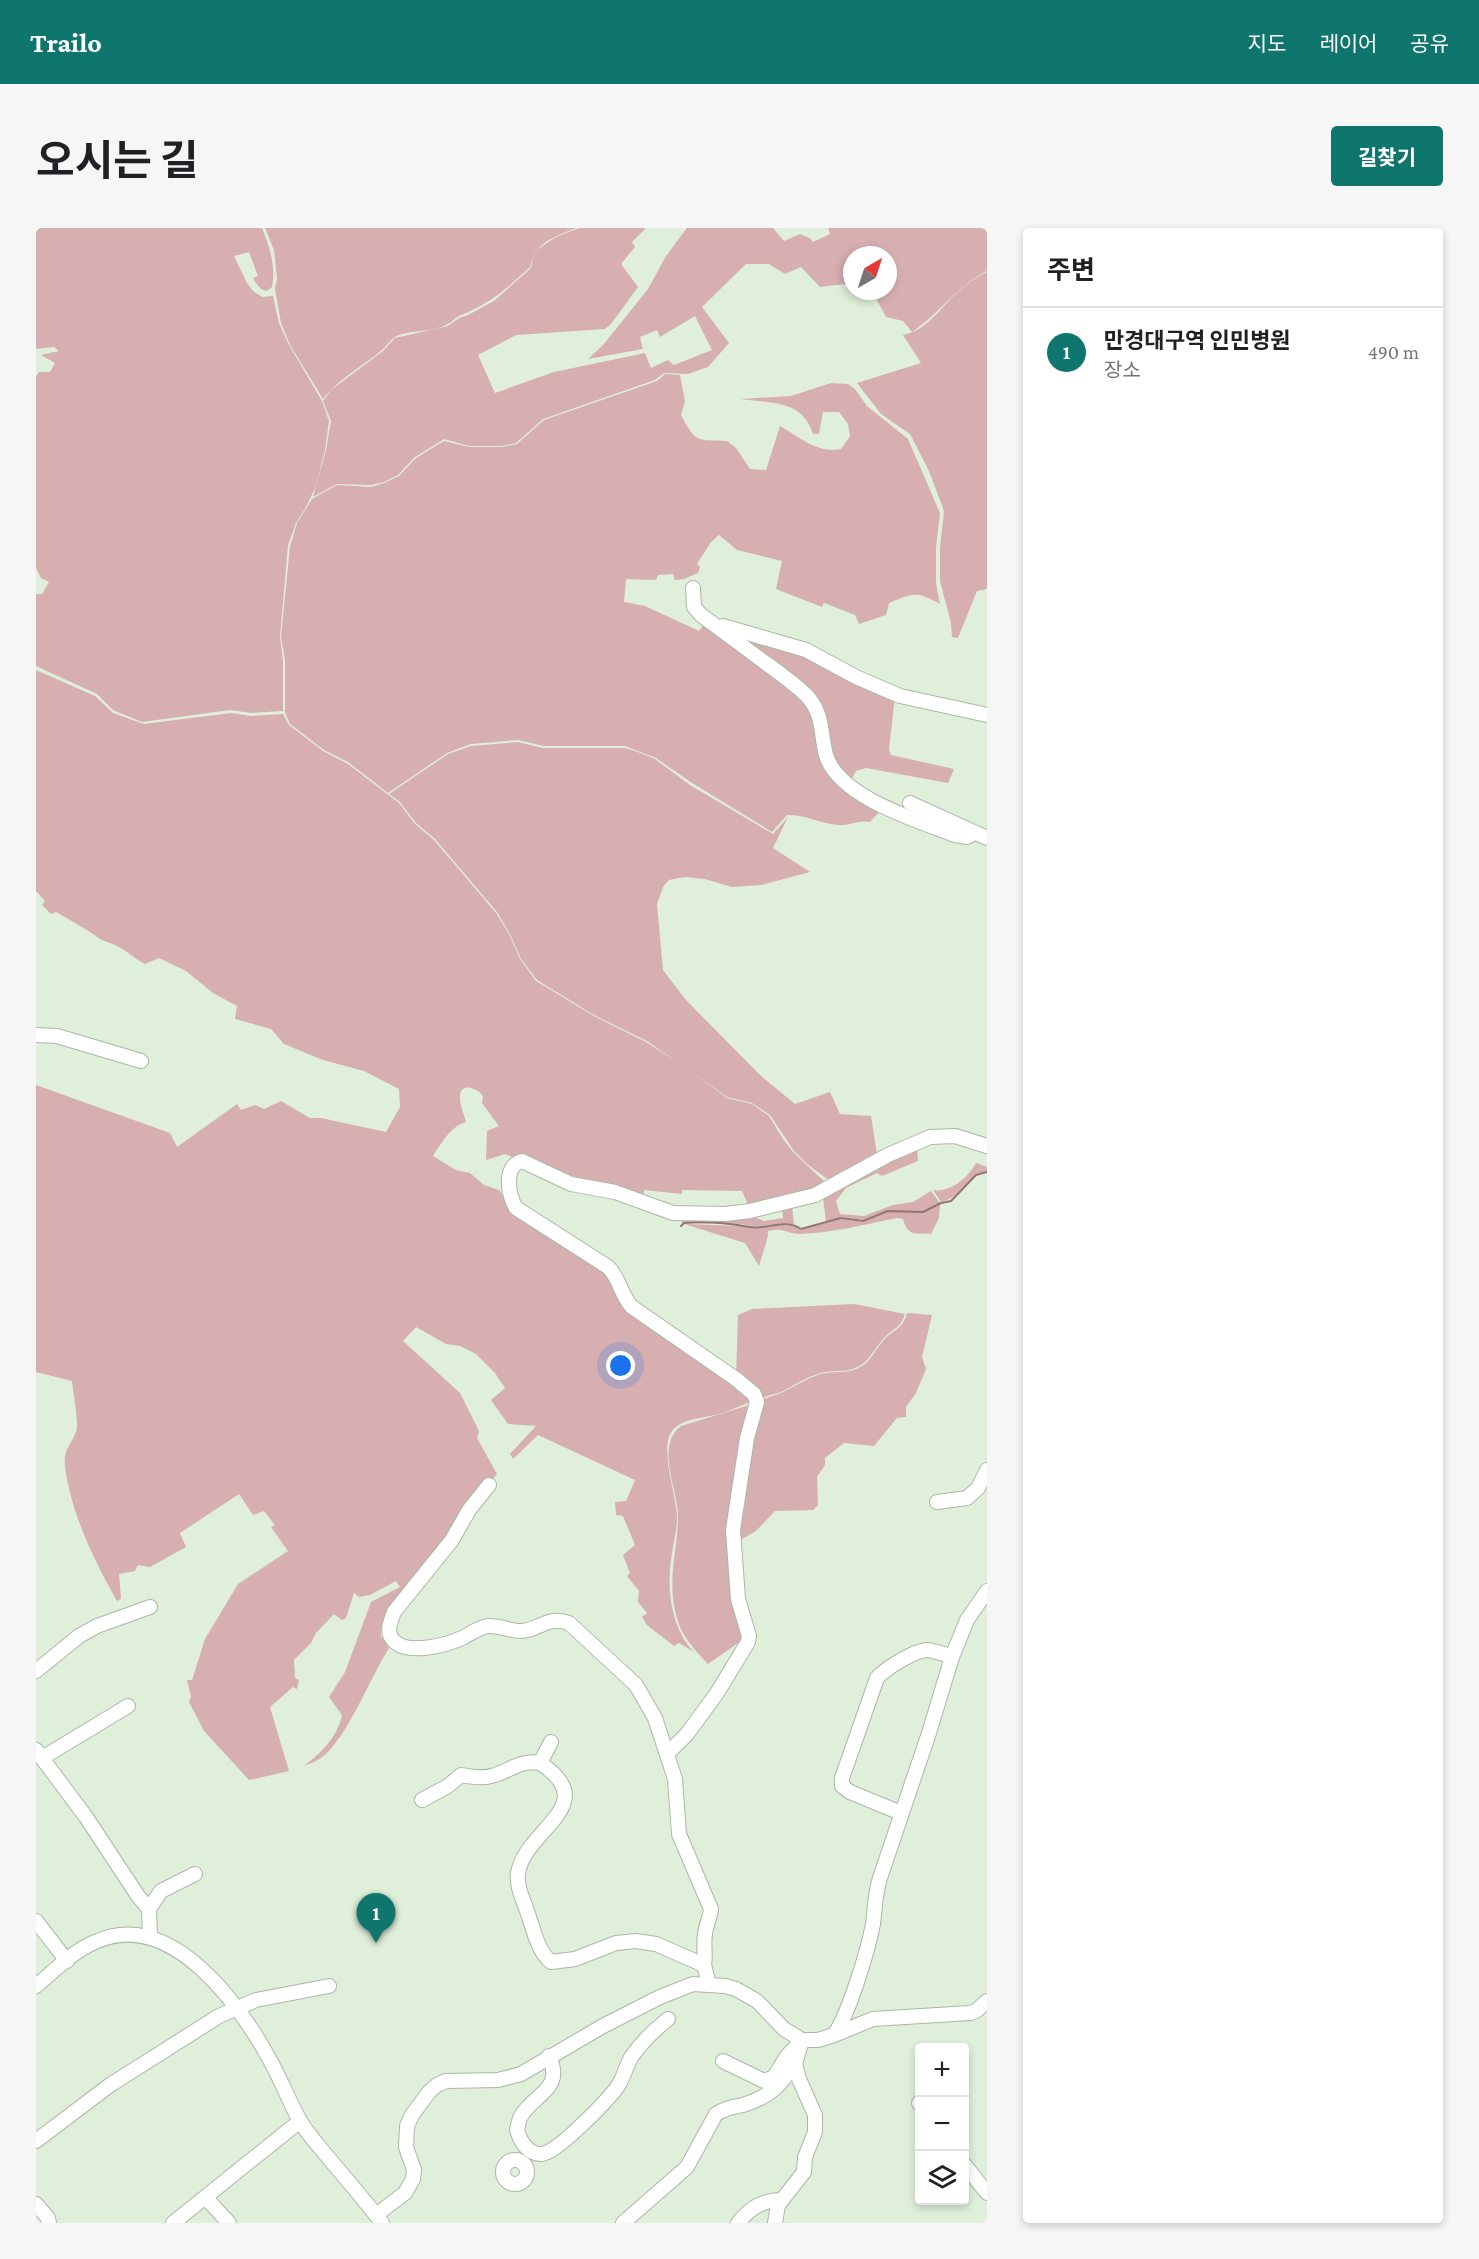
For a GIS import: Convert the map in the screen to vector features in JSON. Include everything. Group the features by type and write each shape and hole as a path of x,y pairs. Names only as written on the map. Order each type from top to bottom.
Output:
{"street":[{"path":"693,588 694,607 701,615 806,695 816,707 827,757 853,789 885,808 955,835 981,836"},
{"path":"701,615 729,629 806,650 856,677 900,696 987,715"},
{"path":"910,803 981,836"},
{"path":"36,1035 57,1036 141,1061"},
{"path":"668,1753 687,1734 717,1693 748,1642 749,1636 738,1599 733,1530 747,1438 756,1408 756,1397 751,1390 632,1306 622,1292 616,1274 608,1267 516,1208 510,1192 511,1170 516,1162 522,1161 571,1184 615,1192 673,1213 725,1214 750,1211 815,1195 888,1155 930,1137 955,1136 987,1146"},
{"path":"937,1502 967,1498 978,1488 987,1470"},
{"path":"489,1485 469,1510 452,1540 394,1612 388,1633 394,1641 405,1648 416,1649 459,1639 485,1626 519,1632 553,1620 569,1623 636,1685 655,1718 668,1753 675,1779 679,1834 711,1909 704,1937 706,1953 704,1965 709,1984"},
{"path":"834,2035 847,2008 864,1957 873,1920 875,1895 952,1657 967,1620 987,1591"},
{"path":"36,1671 79,1636 97,1626 150,1607"},
{"path":"902,1813 850,1792 842,1786 842,1778 872,1690 877,1678 884,1670 926,1650 952,1657"},
{"path":"128,1706 39,1754 86,1817 149,1909"},
{"path":"540,1763 551,1742"},
{"path":"422,1800 448,1786 461,1774 474,1778 493,1776 526,1762 540,1763 560,1780 567,1792 566,1801 560,1811 528,1852 518,1872 518,1884 542,1954 552,1962 575,1959 616,1943 636,1941 656,1944 704,1965"},
{"path":"150,1937 149,1909 161,1891 195,1874"},
{"path":"36,1921 67,1961"},
{"path":"36,1986 94,1942 105,1938 128,1935 163,1941 190,1960 220,1988 236,2007 270,2060 300,2121 379,2219 405,2193 413,2179 414,2170 406,2147 406,2126 429,2092 446,2082 498,2080 521,2074 549,2056 660,1997 693,1984 725,1986 747,1995 762,2006 784,2029 802,2040 818,2040 873,2019 970,2013 976,2011 987,2001"},
{"path":"36,2141 110,2085 236,2007 256,2000 329,1986"},
{"path":"549,2056 553,2065 554,2078 521,2116 517,2130 519,2138 529,2149 541,2154 551,2150 583,2124 618,2085 633,2055 654,2030 668,2019"},
{"path":"723,2061 755,2078 770,2080 802,2040"},
{"path":"623,2223 687,2167 717,2114 723,2109 748,2103 773,2092 795,2064 802,2040"},
{"path":"775,2223 778,2205 804,2172 805,2157 815,2132 815,2115 795,2064"},
{"path":"173,2223 300,2121"},
{"path":"520,2162 529,2149"},
{"path":"969,2170 987,2193"},
{"path":"206,2198 229,2223"},
{"path":"738,2223 749,2210 769,2200 782,2200"},
{"path":"36,2204 48,2218 49,2223"}],"shaded area":[{"path":"36,228 262,228 271,257 272,287 267,291 256,283 253,278 258,276 249,252 234,256 253,291 262,297 273,296 279,323 289,345 322,401 329,421 316,486 296,523 288,545 280,637 283,660 283,711 251,713 230,710 142,722 113,710 97,694 36,666 36,594 42,594 49,582 41,578 36,568 36,377 39,372 50,372 55,363 41,355 59,351 54,347 36,349"},
{"path":"265,228 576,228 541,246 530,267 489,301 442,327 397,336 336,385 323,399 290,345 281,323 275,289 277,279 274,250"},
{"path":"579,228 646,228 632,242 635,247 621,264 638,287 605,329 516,335 478,355 495,393 554,372 645,353 651,368 668,360 674,365 712,350 695,316 660,337 657,330 640,337 643,349 588,359 603,345 648,289 666,256 687,228 773,228 784,241 800,234 810,238 813,242 830,234 828,228 987,228 987,271 966,284 912,332 903,321 886,317 877,300 897,300 897,246 843,246 843,284 820,287 801,267 785,274 769,264 746,264 702,307 729,343 708,367 688,374 664,373 655,380 543,419 516,443 502,446 469,446 444,439 415,457 398,475 384,482 371,485 337,484 313,497 326,450 331,421 323,401 331,390 383,351 395,338 448,326 494,301 531,268 533,257 538,249 556,237"},
{"path":"987,272 987,589 977,591 958,638 952,637 951,623 940,581 940,547 944,511 929,471 910,434 881,414 857,383 921,363 903,335 927,323 962,288"},
{"path":"665,374 680,375 685,401 681,415 695,436 703,440 727,441 736,448 750,469 766,470 780,426 809,444 824,449 841,449 850,436 848,424 839,412 823,412 819,434 813,434 808,423 794,409 775,403 741,399 791,396 831,383 848,384 855,389 867,406 908,439 940,513 936,547 936,584 940,604 920,595 910,595 889,603 886,615 859,624 855,615 824,603 822,607 776,589 782,561 737,550 719,535 711,542 697,564 700,567 698,573 675,580 673,574 658,575 656,580 626,579 624,602 645,606 699,631 705,623 756,658 814,710 823,760 882,809 870,822 838,825 787,815 772,832 656,758 625,746 544,746 518,740 471,744 447,753 388,793 348,762 324,750 290,724 285,712 285,660 281,637 290,546 297,523 312,499 337,485 371,487 384,483 399,476 416,458 444,441 469,447 502,447 517,444 544,420 657,381"},
{"path":"717,625 731,632 810,654 895,696 889,750 891,755 954,769 948,783 866,768 856,771 850,782 894,805 967,834 949,831 883,805 854,787 833,762 824,720 812,699 782,673"},
{"path":"36,670 95,696 113,713 144,724 231,713 251,716 283,714 289,725 323,751 348,764 399,803 415,824 434,840 496,913 509,934 520,959 536,981 594,1016 646,1042 727,1098 752,1104 769,1116 793,1152 827,1184 815,1190 749,1207 742,1191 682,1190 682,1194 644,1190 643,1200 567,1174 559,1176 505,1154 486,1160 487,1131 499,1126 482,1103 483,1096 472,1088 465,1088 460,1093 461,1107 466,1122 451,1131 433,1156 456,1170 470,1173 484,1185 499,1190 516,1216 608,1272 615,1289 743,1390 753,1401 723,1413 682,1423 672,1431 668,1439 668,1461 677,1517 670,1566 670,1592 680,1631 694,1652 679,1643 674,1646 647,1625 642,1617 647,1613 638,1602 639,1591 627,1576 630,1573 623,1555 635,1545 623,1516 616,1515 615,1502 626,1501 635,1480 538,1435 513,1459 510,1454 536,1426 508,1424 491,1400 505,1388 495,1373 476,1354 460,1346 446,1344 416,1327 403,1341 460,1393 479,1431 477,1438 497,1474 478,1494 381,1629 381,1636 389,1648 352,1717 336,1742 324,1755 303,1766 322,1750 337,1730 342,1715 329,1697 345,1672 371,1602 400,1587 396,1581 370,1595 359,1597 354,1593 346,1618 342,1620 334,1614 294,1660 295,1678 299,1680 297,1689 293,1687 270,1707 289,1771 249,1780 204,1731 189,1702 191,1697 187,1680 192,1680 205,1639 238,1584 288,1551 271,1527 275,1525 264,1511 253,1515 239,1494 180,1533 186,1547 150,1567 138,1565 135,1571 119,1574 121,1599 117,1601 108,1585 78,1519 68,1484 65,1459 77,1427 72,1381 36,1372 36,1085 170,1133 177,1147 237,1104 241,1110 255,1105 264,1109 281,1101 310,1118 321,1118 386,1132 400,1107 399,1089 364,1071 323,1060 284,1044 271,1029 235,1019 237,1006 213,993 186,971 159,958 145,964 56,912 51,914 42,905 45,901 36,891"},
{"path":"518,742 543,748 625,748 655,759 690,785 773,834 788,817 773,848 810,872 761,885 732,887 705,879 685,877 669,880 663,887 657,904 663,970 686,1000 761,1076 795,1104 830,1092 840,1114 871,1116 877,1155 830,1181 794,1151 770,1115 752,1103 727,1097 647,1041 594,1015 537,980 521,959 497,912 435,839 416,823 400,802 389,794 448,754 471,746"},
{"path":"917,1146 918,1161 882,1176 877,1173 846,1188 836,1201 840,1214 864,1216 893,1205 913,1202 931,1191 940,1203 923,1211 888,1211 863,1220 841,1217 826,1222 823,1197"},
{"path":"976,1163 987,1167 987,1171 974,1177 954,1196 941,1202 933,1190 952,1187 968,1174"},
{"path":"940,1204 939,1218 931,1234 913,1233 907,1229 903,1219 898,1218 812,1233 768,1231 759,1266 745,1243 684,1224 758,1228 780,1225 801,1230 841,1219 863,1222 888,1212 923,1212"},
{"path":"792,1205 794,1224 755,1226 683,1223 680,1220 689,1215 749,1215 764,1221 783,1218 782,1207"},
{"path":"854,1304 905,1314 899,1325 857,1368 815,1375 757,1401 736,1378 738,1315 752,1309"},
{"path":"907,1313 932,1315 922,1357 926,1369 916,1393 906,1407 906,1417 897,1418 874,1446 844,1443 825,1458 825,1465 817,1477 818,1505 813,1510 775,1511 756,1531 735,1543 757,1402 816,1376 858,1369 869,1360 887,1337 900,1327"},
{"path":"753,1404 736,1500 741,1641 708,1664 685,1636 678,1623 673,1602 672,1578 678,1518 668,1457 669,1445 673,1435 681,1426"}],"waterway":[{"path":"681,1226 684,1223 709,1222 756,1227 788,1224 801,1229 841,1218 863,1221 888,1211 923,1212 951,1201 976,1175 987,1172"}],"place":[{"name":"만경대구역 인민병원","path":"376,1943"}]}
